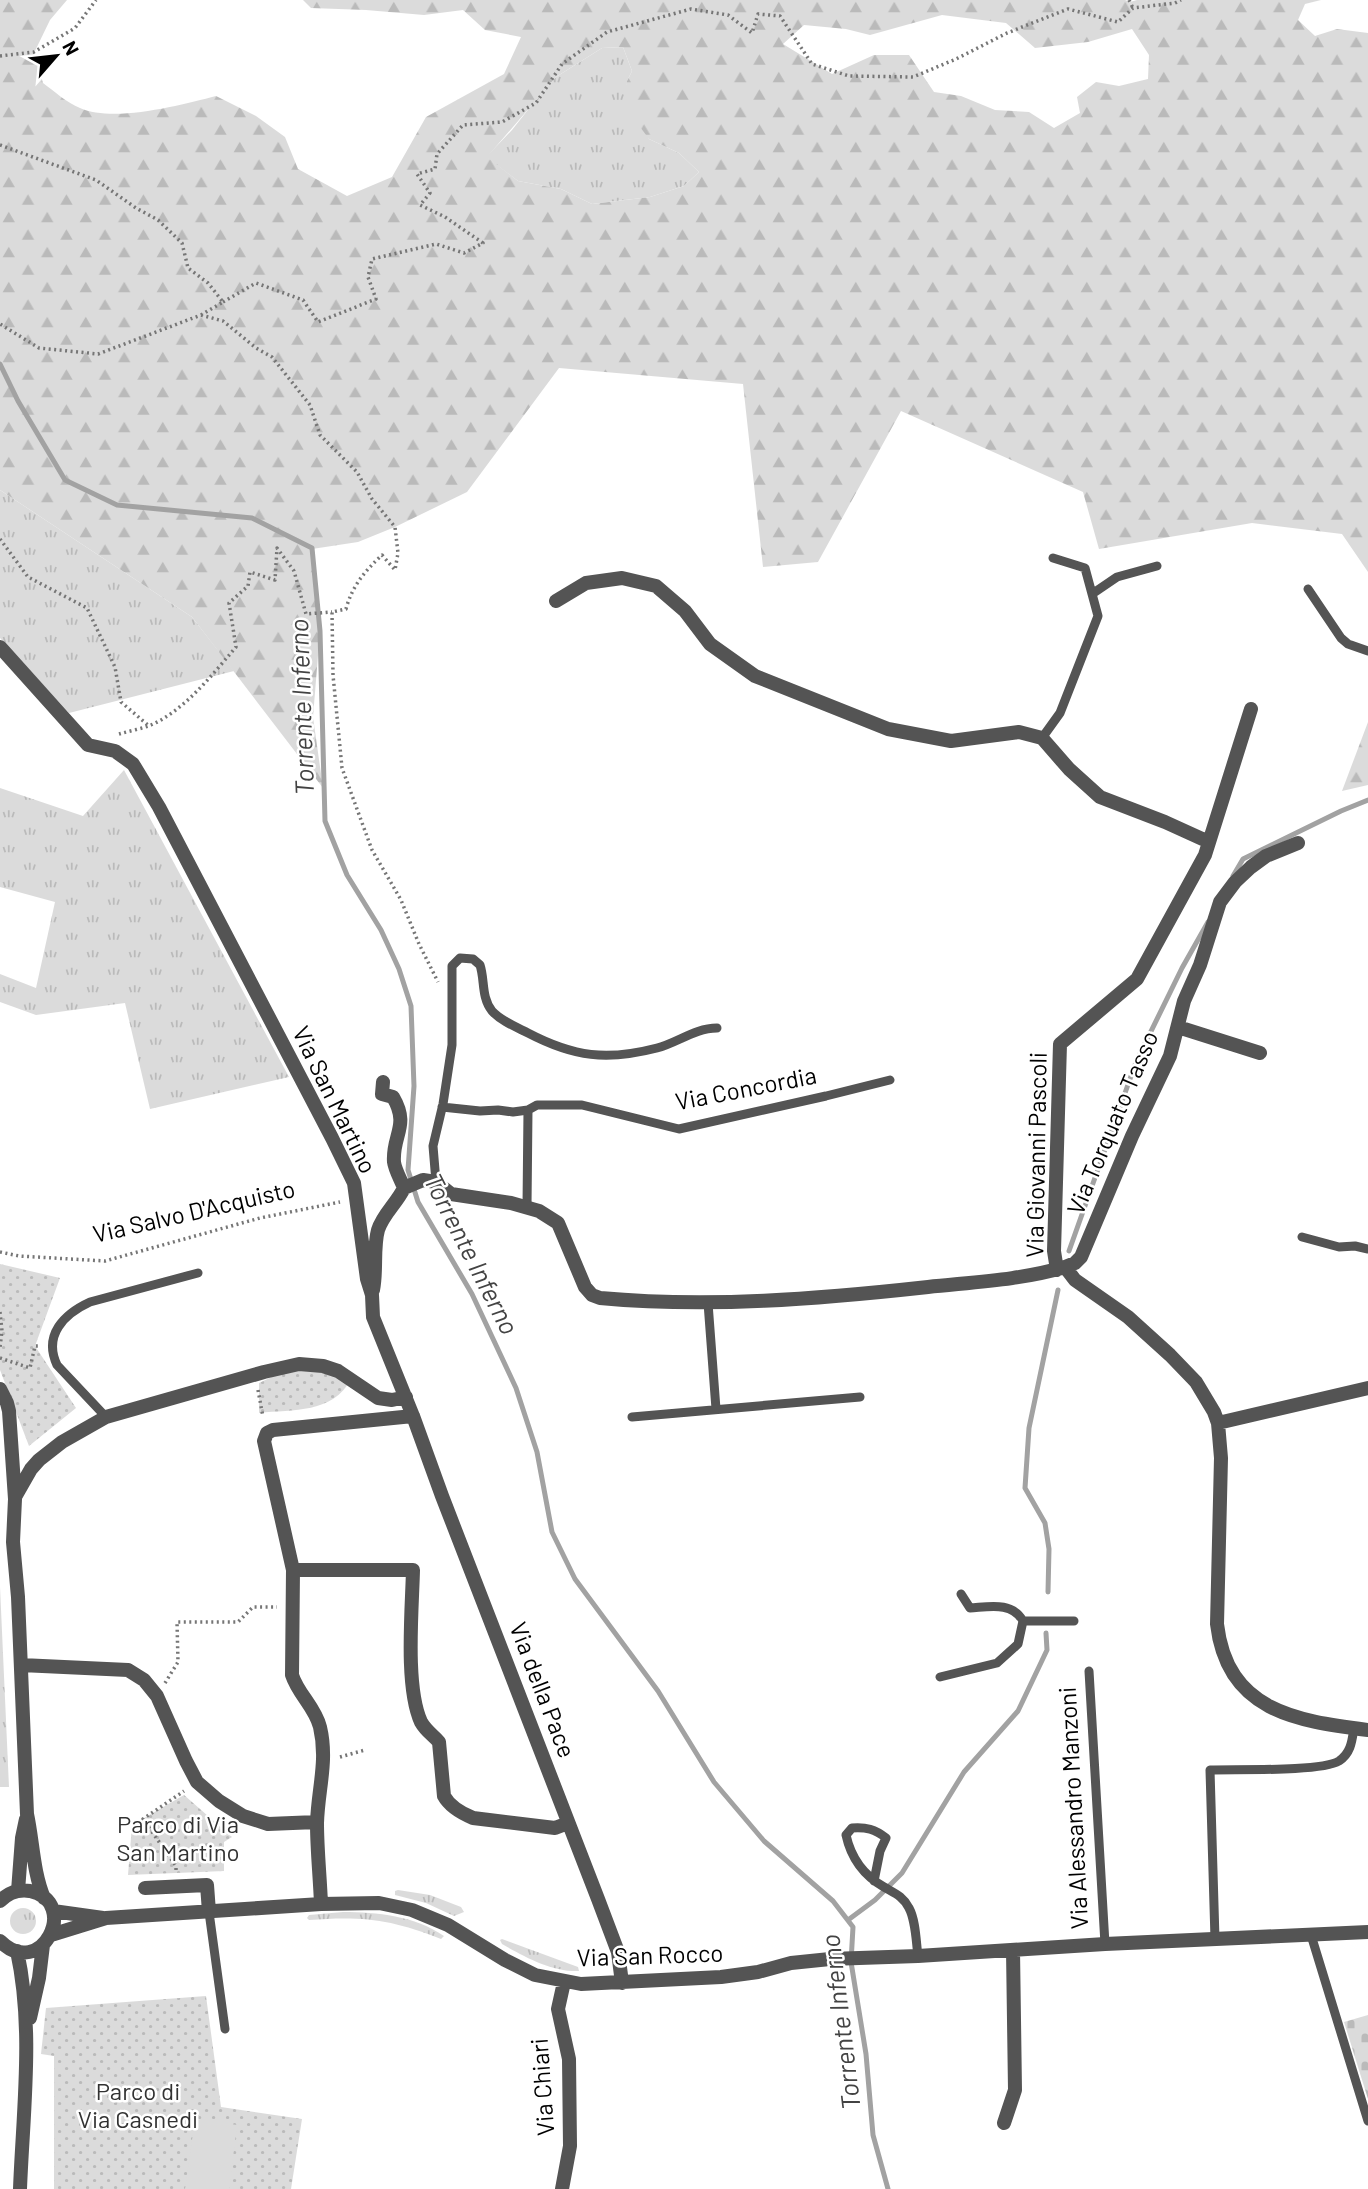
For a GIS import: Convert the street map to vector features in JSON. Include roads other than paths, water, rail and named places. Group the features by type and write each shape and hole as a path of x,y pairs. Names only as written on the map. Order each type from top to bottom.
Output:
{"street":[{"path":"556,601 586,583 622,578 656,586 685,611 710,644 755,676 888,729 951,741 1019,732 1042,738 1069,769 1100,797 1165,821 1209,842"},
{"name":"Via San Martino","path":"0,647 88,745 115,751 133,764 159,807 354,1183 373,1317 413,1416"},
{"name":"Via Giovanni Pascoli","path":"1061,1268 1054,1251 1060,1044 1138,979 1205,855 1251,709"},
{"name":"Via Torquato Tasso","path":"1061,1268 1075,1263 1081,1257 1132,1136 1170,1056 1184,1001 1200,965 1215,915 1224,896 1239,877 1266,856 1298,843"},
{"name":"Via Torquato Tasso","path":"1178,1027 1260,1053"},
{"path":"383,1082 382,1094 393,1097 400,1109 401,1122 394,1163 406,1187"},
{"path":"372,1295 376,1278 377,1232 383,1218 406,1187 429,1181 451,1194 527,1206 556,1220 583,1284 589,1293 596,1297 708,1303 856,1294 995,1280 1061,1268 1128,1317 1170,1355 1196,1382 1218,1423 1221,1458 1217,1624 1225,1657 1237,1679 1253,1697 1274,1711 1294,1718 1361,1729"},
{"path":"26,2036 47,1940 54,1922 53,1911 37,1881 27,1814 18,1597 6,1541 15,1499 31,1469 62,1442 106,1417 291,1365 313,1364 338,1371 378,1398 392,1400 406,1397"},
{"path":"1218,1423 1368,1388"},
{"path":"0,1389 8,1407 15,1499"},
{"path":"321,1904 317,1822 324,1756 316,1713 295,1684 292,1675 293,1570 264,1441 267,1433 273,1430 413,1416"},
{"name":"Via della Pace","path":"413,1416 618,1952 622,1983"},
{"path":"10,1442 22,1457 39,1460"},
{"path":"293,1570 413,1570 413,1690 420,1719 439,1742 444,1796 447,1802 473,1818 555,1828 568,1823"},
{"path":"21,1665 128,1670 144,1680 157,1696 197,1782 219,1801 243,1816 268,1824 317,1822"},
{"path":"18,1891 22,1838 27,1814"},
{"path":"145,1888 207,1885 209,1912"},
{"path":"0,1901 18,1891 36,1893 44,1898"},
{"name":"Via San Rocco","path":"53,1911 106,1919 368,1902 412,1910 456,1929 520,1969 580,1984 743,1975 791,1963 918,1956"},
{"name":"Via San Rocco","path":"5,1946 31,1951 47,1940 106,1919"},
{"name":"Via Alessandro Manzoni","path":"918,1956 1368,1932"},
{"path":"5,1946 23,1980 26,2036 20,2189"},
{"path":"1004,2123 1015,2090 1013,1950"},
{"name":"Via Chiari","path":"562,2189 570,2146 569,2059 558,2009 564,1982"}],"lane":[{"path":"1042,738 1060,713 1098,616 1085,568 1053,558"},
{"path":"1092,594 1117,577 1157,566"},
{"path":"1308,589 1341,638 1348,644 1368,651"},
{"path":"429,1181 452,1045 453,966 460,958 472,959 480,965 485,996 493,1012 520,1030 566,1051 596,1056 634,1055 717,1028"},
{"name":"Via Concordia","path":"442,1107 480,1111 528,1110 537,1105 582,1105 679,1129 890,1080"},
{"path":"527,1206 528,1110"},
{"path":"1302,1237 1339,1247 1368,1249"},
{"path":"106,1417 57,1365 53,1346 54,1335 60,1322 90,1302 198,1273"},
{"path":"708,1303 716,1409"},
{"path":"632,1417 860,1397"},
{"path":"940,1677 997,1664 1018,1644 1023,1621 1018,1613 1003,1606 970,1608 961,1594"},
{"path":"1023,1621 1074,1621"},
{"name":"Via Alessandro Manzoni","path":"1089,1671 1105,1944"},
{"path":"1215,1939 1210,1770 1332,1764 1343,1758 1361,1729"},
{"path":"878,1883 880,1851 886,1838 877,1831 863,1827 852,1828 846,1835 855,1861 878,1883 900,1896 910,1909 918,1956"},
{"path":"209,1912 225,2029"},
{"path":"1311,1935 1368,2121"}],"waterway":[{"name":"Torrente Inferno","path":"0,364 18,401 65,480 117,505 252,518 312,548 320,631 325,821 347,875 381,930 399,969 411,1006 414,1086 408,1170 418,1202 472,1294 516,1388 537,1452 552,1532 575,1579 658,1691 714,1782 764,1841 833,1901 853,1927 851,1962 866,2054 873,2135 888,2189"},
{"path":"1233,876 1243,859 1368,800"},
{"path":"1069,1251 1136,1062 1208,922"},
{"path":"1048,1592 1049,1549 1045,1523 1025,1488 1029,1428 1058,1290"},
{"path":"848,1920 875,1900 902,1873 964,1772 1018,1711 1047,1650 1046,1633"}],"park label":[{"name":"Parco di Via San Martino","path":"178,1839"},
{"name":"Parco di Via Casnedi","path":"138,2106"}]}
